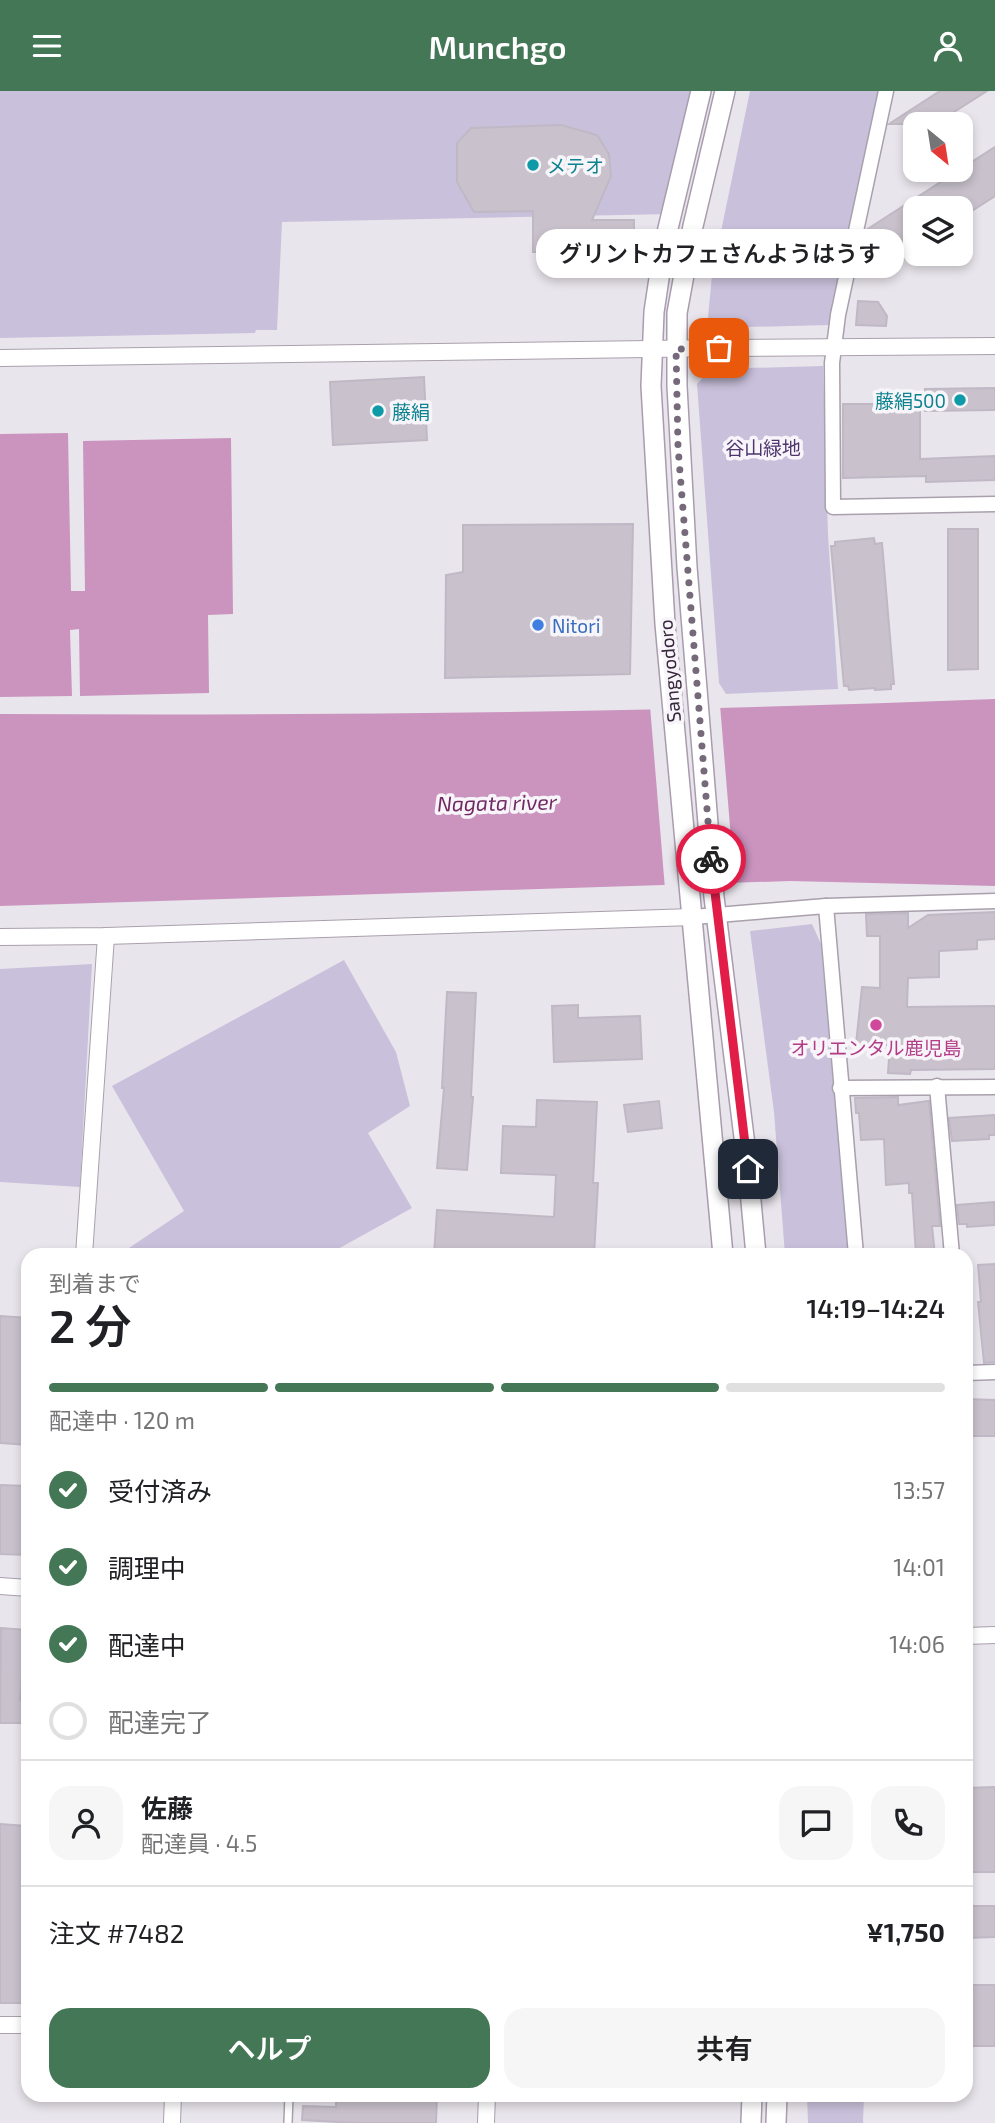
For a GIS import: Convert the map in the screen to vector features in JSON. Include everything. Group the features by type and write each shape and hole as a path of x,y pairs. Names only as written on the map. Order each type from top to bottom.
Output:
{"main road":[{"name":"Sangyodoro","path":"701,91 664,244 654,312 651,386 671,700 692,896 722,1248"},
{"name":"Sangyodoro","path":"725,91 677,313 678,447 715,906 755,1248"},
{"path":"751,2123 752,2102"},
{"path":"776,2102 776,2123"}],"street":[{"path":"887,92 838,315 832,363 833,507 995,504"},
{"path":"0,358 995,346"},
{"path":"0,937 693,917 715,906 995,901"},
{"path":"826,906 855,1248"},
{"path":"84,1248 106,936"},
{"path":"937,1086 951,1248"},
{"path":"840,1088 995,1087"},
{"path":"973,1373 995,1372"},
{"path":"0,1586 21,1588"},
{"path":"973,1636 995,1635"},
{"path":"0,2025 21,2025"},
{"path":"172,2123 173,2102"},
{"path":"486,2102 486,2123"}],"lane":[{"path":"288,2123 289,2102"}],"green space":[{"path":"0,91 697,91 672,214 282,222 277,330 256,330 255,333 0,338"},
{"path":"750,91 879,91 829,325 707,328 712,275"},
{"name":"谷山緑地","path":"823,366 828,535 838,689 726,694 719,683 697,384 711,369"},
{"path":"812,924 821,944 847,1248 784,1248 774,1112 750,931"},
{"path":"344,960 396,1052 410,1106 368,1133 412,1208 340,1248 129,1248 184,1211 112,1086"},
{"path":"92,964 80,1187 0,1182 0,969"},
{"path":"807,2102 864,2102 863,2123 808,2123"}],"water":[{"path":"68,433 71,591 85,591 83,441 231,438 233,614 208,615 209,693 80,696 79,629 70,630 72,696 0,697 0,434"},
{"name":"Nagata river","path":"995,699 995,886 790,881 0,906 0,714 498,712"}],"pier":[{"path":"720,705 735,887 665,889 650,706"}],"building":[{"path":"940,91 987,91 954,112 908,112"},
{"path":"903,115 903,124 889,124"},
{"name":"メテオ","path":"561,125 597,135 609,154 611,176 592,220 634,220 634,252 533,252 533,211 474,212 457,182 457,143 471,128"},
{"path":"995,147 995,196 973,210 973,196 919,196 941,182 973,182 973,161"},
{"path":"903,206 903,255 883,268 864,239 866,230"},
{"path":"858,301 878,302 887,316 886,326 856,325"},
{"name":"藤絹","path":"424,377 427,440 333,445 330,382"},
{"name":"藤絹500","path":"995,388 995,410 925,411 925,389"},
{"path":"843,404 920,404 920,459 995,456 995,480 926,482 926,476 843,478"},
{"name":"Nitori","path":"633,524 630,674 445,678 446,575 463,572 463,525"},
{"path":"948,529 978,529 978,669 948,670"},
{"path":"874,538 875,544 882,543 894,684 891,684 891,689 849,690 848,686 844,686 831,546 835,546 835,542"},
{"path":"995,912 995,939 977,940 977,949 939,951 939,977 908,978 907,1007 995,1006 995,1069 911,1070 910,1074 888,1073 890,1045 856,1044 862,987 880,988 880,936 867,936 866,914 908,913 908,928 928,915"},
{"path":"447,992 476,993 473,1097 467,1170 437,1168 444,1088"},
{"path":"578,1005 578,1018 640,1016 642,1059 554,1062 552,1006"},
{"path":"898,1097 898,1105 929,1101 940,1226 932,1226 934,1248 916,1248 909,1183 886,1185 884,1139 861,1140 855,1098"},
{"path":"537,1100 597,1102 593,1183 598,1183 594,1248 434,1248 437,1210 554,1217 556,1175 501,1173 503,1126 536,1127"},
{"path":"659,1101 662,1128 628,1132 624,1105"},
{"path":"995,1115 995,1135 989,1135 989,1139 952,1141 949,1118"},
{"path":"994,1202 995,1225 967,1227 967,1224 959,1224 957,1205"},
{"path":"995,1264 995,1362 984,1363 978,1302 981,1302 978,1265"},
{"path":"0,1316 21,1318 21,1444 0,1443"},
{"path":"973,1399 995,1400 995,1436 973,1436"},
{"path":"0,1485 21,1486 21,1555 0,1554"},
{"path":"1,1628 21,1630 21,1723 0,1723"},
{"path":"995,1787 995,1872 973,1872 973,1788"},
{"path":"0,1824 21,1826 21,2003 0,2003"},
{"path":"973,1906 995,1906 995,1937 973,1938"},
{"path":"973,1985 995,1985 995,2046 973,2046"},
{"path":"336,2102 437,2102 436,2123 302,2120 303,2106 336,2107"}],"way so far":[{"path":"711,859 678,447 676,349 719,348"}],"place":[{"name":"メテオ","path":"533,165"},
{"name":"グリントカフェさんようはうす","path":"719,348"},
{"name":"藤絹500","path":"960,400"},
{"name":"藤絹","path":"378,411"},
{"name":"Nitori","path":"538,625"},
{"name":"オリエンタル鹿児島","path":"876,1025"}],"route":[{"path":"711,859 748,1169"}]}
